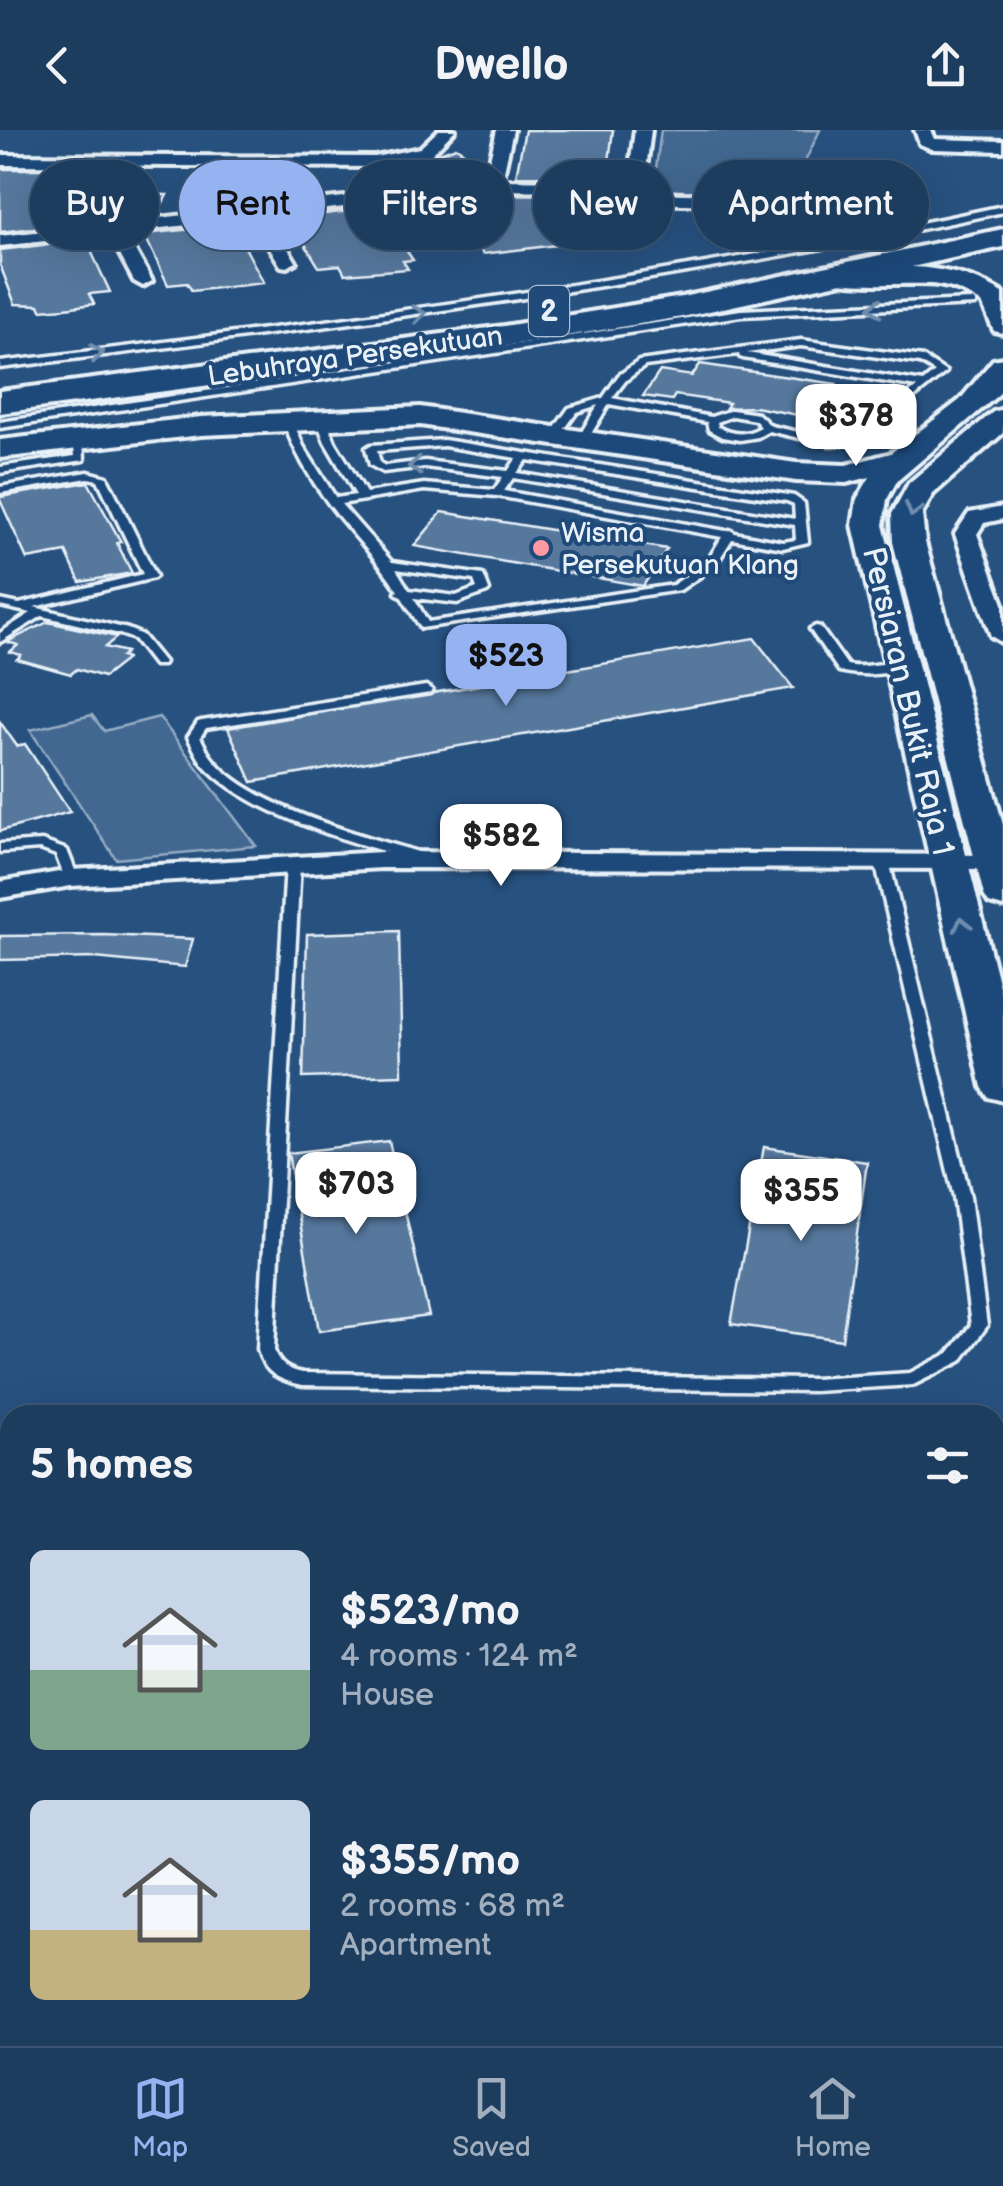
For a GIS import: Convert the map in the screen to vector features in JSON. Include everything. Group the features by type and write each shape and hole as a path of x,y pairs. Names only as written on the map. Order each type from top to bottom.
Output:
{"highway":[{"name":"Lebuhraya Persekutuan","path":"0,385 608,302 1003,224"},
{"name":"Lebuhraya Persekutuan","path":"0,402 504,336 682,307 1003,238"}],"street":[{"path":"0,160 374,162 422,153 439,143 447,130"},
{"path":"498,160 505,130"},
{"path":"638,160 642,130"},
{"path":"923,130 926,141 932,144 1003,146"},
{"path":"0,241 30,237"},
{"path":"126,250 142,281"},
{"path":"280,250 288,262"},
{"path":"835,275 916,276 967,284 994,299 1003,325"},
{"name":"Persiaran Bukit Raja 1","path":"1003,366 987,391 904,458 872,498 868,526 1003,1087"},
{"path":"0,448 78,437 288,421 420,416 796,472 846,474 904,458"},
{"name":"Persiaran Bukit Raja 1","path":"999,879 910,542 908,514 920,489 1003,418"},
{"path":"796,472 843,496 868,526"},
{"path":"1003,513 977,518 966,534 1003,636"},
{"path":"0,890 71,878 428,860 946,862 999,879"}],"lane":[{"path":"0,365 522,300 792,253 1003,209"},
{"path":"0,425 740,314 972,303"},
{"path":"649,327 682,307"},
{"path":"568,438 633,367 642,363 802,343 923,360 940,372 856,441 830,442 767,428 750,437 732,436 712,428 712,420"},
{"path":"730,352 925,384"},
{"path":"568,438 574,410 605,400 712,420 732,412 751,414 764,420 767,428"},
{"path":"322,420 330,442 363,497"},
{"path":"288,421 333,502 388,566 425,626 676,588 699,575 730,533"},
{"path":"0,470 80,458 78,437"},
{"path":"333,502 424,487 497,493 793,545 802,542 800,523 797,500 444,443 371,448 376,466 383,469 425,464 512,475 800,523"},
{"path":"497,493 524,456"},
{"path":"0,490 102,476 150,576 20,607"},
{"path":"647,519 674,480"},
{"path":"388,566 479,577 484,590 457,600 402,593"},
{"path":"0,603 124,631 138,637 158,662"},
{"path":"0,638 39,613"},
{"path":"816,629 843,668 860,672 901,666"},
{"path":"426,690 202,725 194,737 223,778 242,791 298,816 428,860"},
{"path":"0,848 42,845 62,853 71,878"},
{"path":"294,864 268,1363 276,1371 302,1378 814,1385 912,1379 955,1357 979,1326 962,1198 882,861"}],"shaded area":[{"path":"661,130 820,130 806,160 693,160 693,191 673,191 673,160 657,160"},
{"path":"92,715 104,731 159,717 256,846 116,859 30,730"}],"building":[{"path":"525,130 613,130 609,160 533,160 533,176 516,176"},
{"path":"456,147 477,160 420,160"},
{"path":"0,169 30,169 30,229 0,232"},
{"path":"513,194 533,195 533,248 483,254 480,250 513,250"},
{"path":"345,212 345,250 406,250 413,260 403,261 408,269 345,274 340,265 319,267 309,250 325,250 325,214"},
{"path":"179,230 179,250 246,250 264,283 192,291 187,283 168,285 152,250 159,250 159,232"},
{"path":"30,247 30,250 91,250 110,292 89,294 94,304 65,308 41,310 39,305 15,304 0,265 0,250"},
{"path":"700,364 836,384 828,397 859,402 846,424 755,407 726,408 729,403 675,395 672,400 643,396 660,371 692,376"},
{"path":"88,482 121,542 117,543 132,573 80,582 66,552 27,559 0,500"},
{"name":"Wisma Persekutuan Klang","path":"442,512 667,549 643,586 414,546"},
{"path":"48,622 117,637 105,647 126,652 121,657 127,659 104,677 77,669 71,674 17,659 21,655 10,652 18,645 7,642"},
{"path":"754,638 793,688 252,782 228,728"},
{"path":"0,722 17,746 25,744 70,812 0,831"},
{"path":"399,931 402,1075 303,1078 307,934"},
{"path":"0,936 193,939 185,967 95,958 0,960"},
{"path":"389,1141 429,1316 319,1331 288,1153"},
{"path":"764,1147 867,1162 842,1340 731,1324"}],"place":[{"name":"Wisma Persekutuan Klang","path":"541,548"}]}
